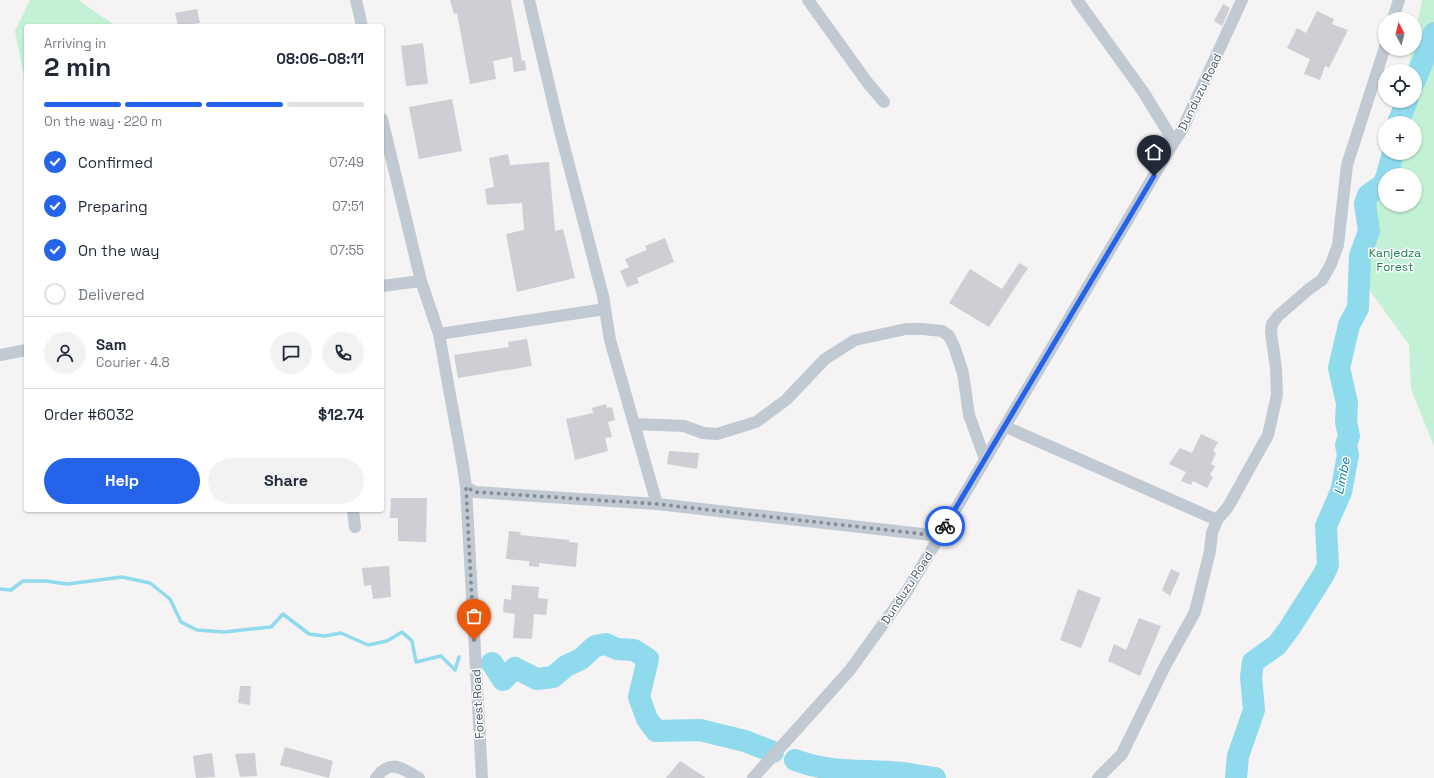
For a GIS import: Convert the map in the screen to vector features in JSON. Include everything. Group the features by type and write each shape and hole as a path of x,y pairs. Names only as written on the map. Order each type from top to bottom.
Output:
{"street":[{"path":"356,0 362,24"},
{"path":"529,0 534,28 605,308 610,340 636,424 657,504"},
{"path":"808,0 866,82 884,102"},
{"path":"1077,0 1144,92 1174,142"},
{"name":"Dunduzu Road","path":"756,777 850,670 907,591 1182,130 1242,0"},
{"path":"1395,12 1399,0"},
{"path":"1098,778 1122,754 1164,666 1195,612 1210,551 1212,533 1217,520 1228,507 1268,435 1277,394 1272,324 1283,312 1322,280 1331,264 1338,246 1347,165 1382,56"},
{"name":"Forest Road","path":"384,127 421,281 438,334 466,487 482,778"},
{"path":"384,286 421,281"},
{"path":"438,334 605,308"},
{"path":"636,424 684,426 703,434 717,434 756,422 786,400 825,359 855,340 906,329 923,329 942,331 949,336 954,346 963,373 969,415 985,459"},
{"path":"0,354 24,350"},
{"path":"1006,426 1217,520"},
{"path":"466,487 475,492 657,504 940,536"},
{"path":"353,512 355,527"},
{"path":"376,778 387,767 392,766 406,770 419,778"}],"green space":[{"path":"30,0 78,0 113,24 24,24 24,76 15,31"},
{"name":"Kanjedza Forest","path":"1422,0 1434,0 1434,446 1411,389 1409,345 1353,267 1378,178 1378,212 1422,212 1422,168 1381,168 1383,160 1422,160 1422,116 1396,116 1398,108 1422,108 1422,64 1409,64 1410,56 1422,56 1422,12 1420,12"}],"water":[{"path":"1358,302 1359,317 1356,321 1351,319 1348,323 1354,332 1348,334 1342,326 1343,322 1340,317 1344,319 1349,317 1345,316 1345,310 1349,314 1353,314 1350,309"}],"building":[{"path":"450,0 511,0 522,61 525,60 526,70 514,72 512,57 493,61 496,79 470,84 457,13 454,14"},
{"path":"1223,4 1230,8 1222,26 1214,21"},
{"path":"197,9 200,23 178,24 175,13"},
{"path":"1317,11 1334,19 1332,24 1348,30 1329,68 1325,66 1320,80 1304,74 1310,59 1287,48 1297,28 1306,33"},
{"path":"423,43 428,84 406,86 401,46"},
{"path":"452,99 462,151 419,159 409,107"},
{"path":"508,154 510,165 549,162 555,231 563,229 575,278 517,292 506,234 524,230 522,203 487,205 485,189 494,187 489,158"},
{"path":"665,238 674,262 637,278 639,283 627,287 620,271 629,267 625,259 647,250 645,246"},
{"path":"1019,263 1028,268 989,327 949,303 970,269 1002,289"},
{"path":"527,339 532,366 458,378 454,355 509,347 508,342"},
{"path":"606,404 607,408 612,407 615,420 608,422 612,437 605,438 608,451 575,460 566,419 593,413 592,408"},
{"path":"1201,434 1218,442 1213,451 1216,453 1211,464 1215,466 1210,475 1213,477 1207,488 1193,481 1191,485 1181,481 1186,472 1169,464 1180,448 1192,453"},
{"path":"669,451 699,453 697,469 667,464"},
{"path":"391,498 427,498 426,542 398,541 398,518 390,518"},
{"path":"509,531 521,532 520,535 569,540 569,542 578,543 576,567 539,563 539,567 529,566 529,561 506,559"},
{"path":"389,566 391,597 373,599 371,585 364,586 362,568"},
{"path":"1171,569 1180,573 1170,596 1162,590"},
{"path":"512,585 539,587 538,598 548,599 546,615 534,614 532,639 513,638 515,614 503,612 504,599 511,600"},
{"path":"1078,589 1101,598 1081,648 1060,640"},
{"path":"1139,618 1161,626 1140,676 1108,661 1114,644 1126,650"},
{"path":"240,686 251,686 250,705 238,703"},
{"path":"285,747 333,761 329,778 280,765"},
{"path":"212,753 215,777 196,778 193,756"},
{"path":"255,753 257,776 240,777 235,754"},
{"path":"680,761 706,778 666,778"}],"waterway":[{"name":"Limbe","path":"1422,64 1434,33"},
{"name":"Limbe","path":"1401,116 1404,108"},
{"name":"Limbe","path":"1389,168 1391,160"},
{"name":"Limbe","path":"1236,778 1238,756 1254,710 1251,677 1253,662 1277,645 1289,629 1324,574 1328,565 1326,526 1341,492 1348,455 1346,445 1349,436 1346,422 1347,403 1339,368 1349,325 1358,308 1360,256 1369,231 1365,204 1368,195 1378,188"},
{"path":"0,589 11,590 23,581 46,581 67,584 122,577 150,583 170,599 181,622 197,630 224,632 271,627 283,614 309,634 325,636 341,633 368,645 387,641 402,632 412,641 416,662 441,656 455,670 459,657"},
{"path":"492,663 503,680 515,668 537,679 553,677 566,666 581,659 595,646 606,644 617,649 634,650 648,659 639,697 647,719 656,731 700,730 745,741 773,752"},
{"path":"795,760 835,769 902,773 935,778"}],"way so far":[{"path":"474,640 466,487 475,492 601,499 657,504 940,536 945,526"}],"route":[{"path":"945,526 1154,176"}]}
